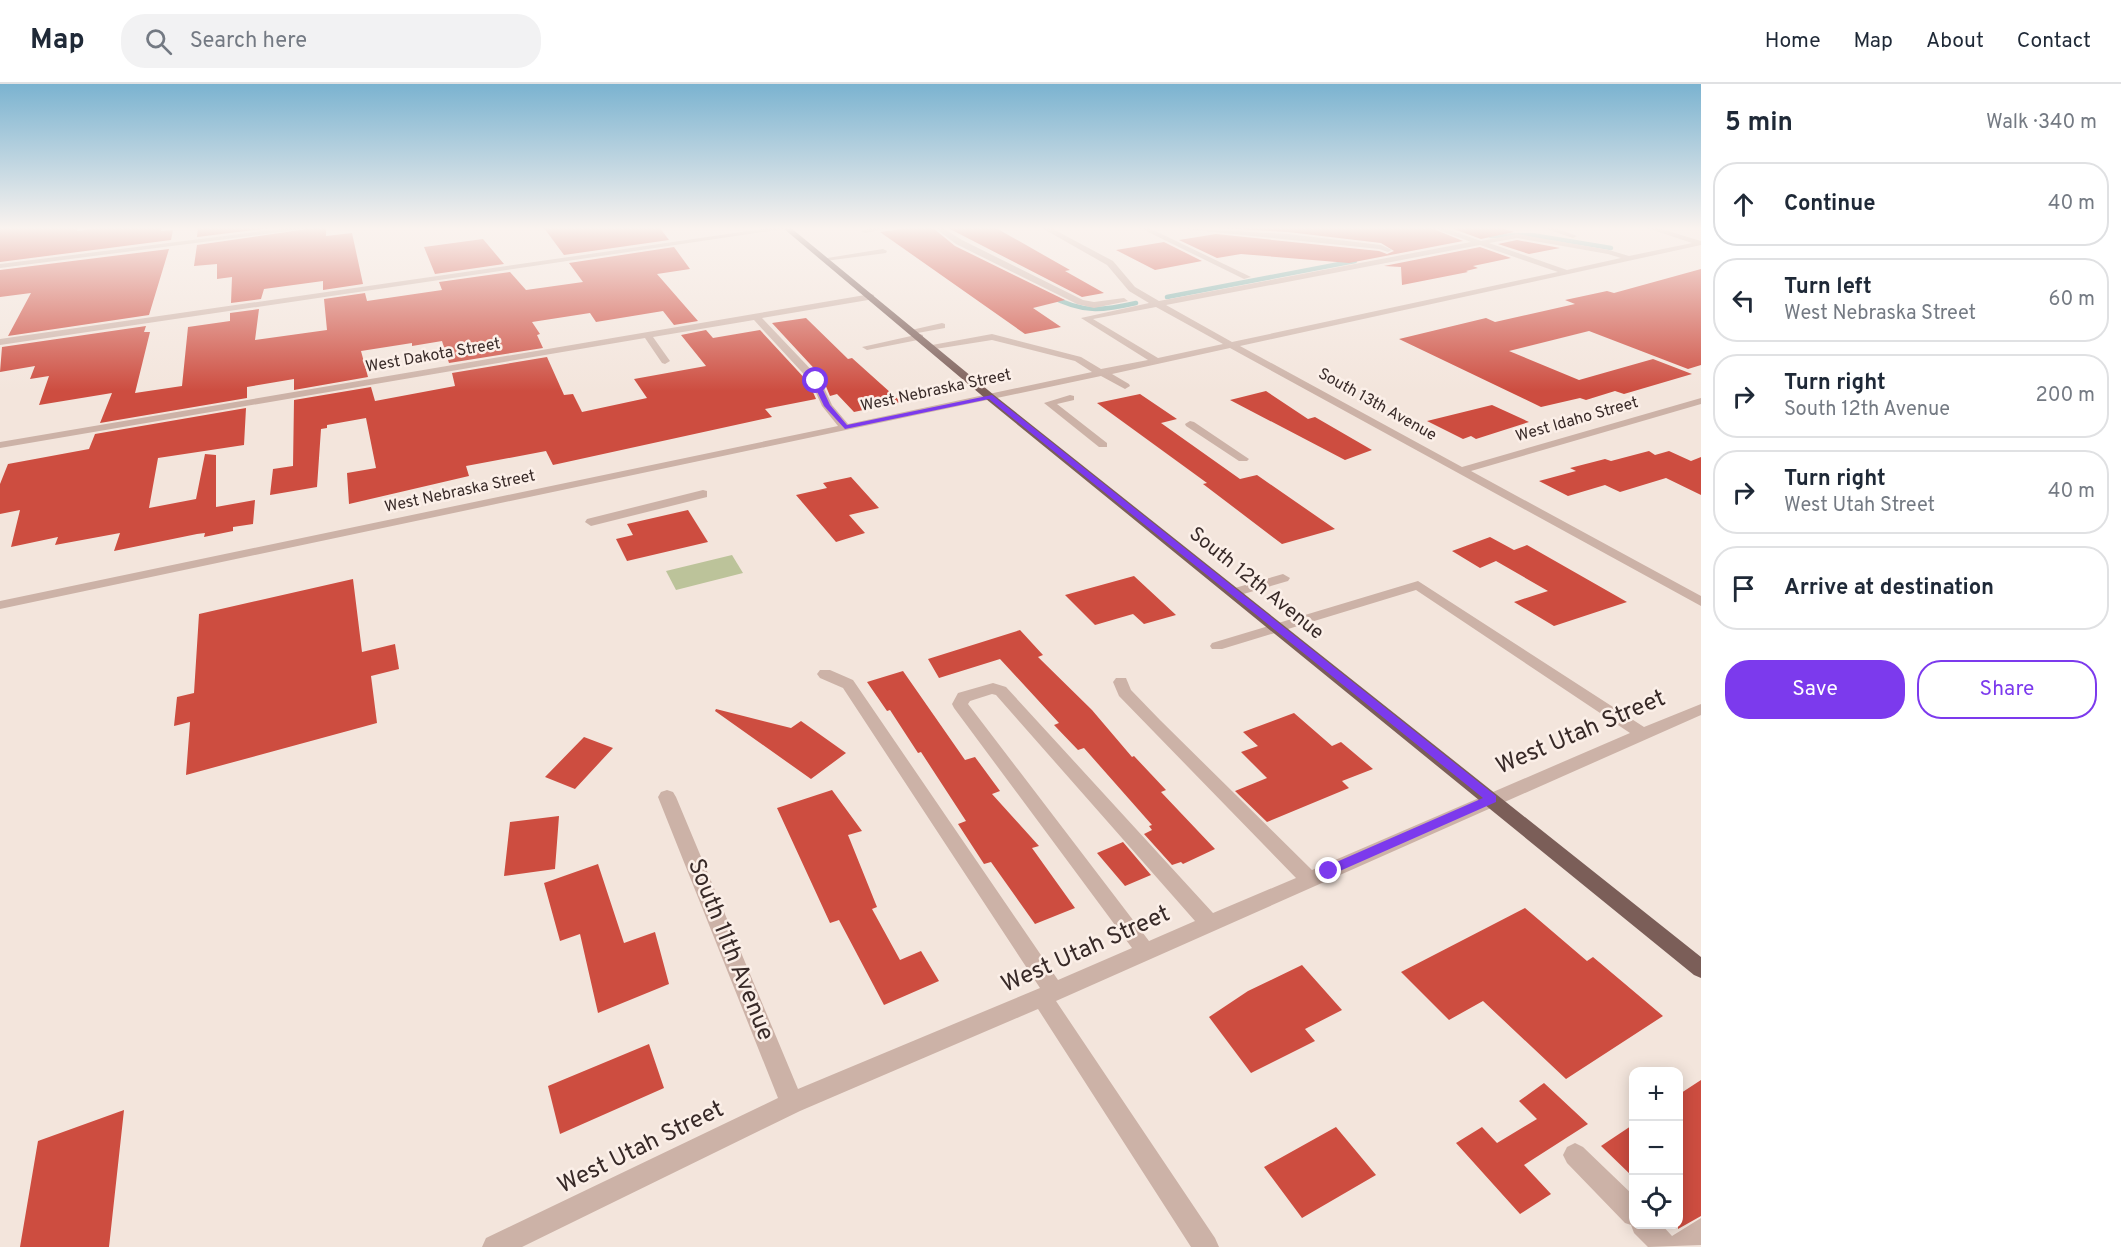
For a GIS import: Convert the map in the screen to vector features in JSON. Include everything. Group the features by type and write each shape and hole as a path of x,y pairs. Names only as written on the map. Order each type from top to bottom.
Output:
{"main road":[{"name":"South 12th Avenue","path":"853,282 990,397 1701,969"}],"street":[{"path":"0,342 412,282"},
{"path":"1040,282 1080,302 1094,305 1144,297"},
{"name":"South 13th Avenue","path":"1126,282 1144,297 1156,299 1231,344 1701,602"},
{"path":"1156,361 1085,318 1156,299 1251,282"},
{"name":"West Nebraska Street","path":"0,605 990,397 1518,282"},
{"name":"West Dakota Street","path":"0,445 871,297"},
{"path":"756,316 816,381 827,406 845,427"},
{"path":"660,319 669,331"},
{"path":"630,324 665,361"},
{"path":"867,347 942,326"},
{"path":"932,348 992,337 1078,359 1125,386"},
{"path":"1050,384 1070,398 1049,403 1103,445"},
{"name":"West Idaho Street","path":"1463,470 1701,401"},
{"path":"1190,424 1243,459"},
{"path":"591,522 703,494"},
{"path":"1233,593 1283,578"},
{"path":"1217,646 1418,585 1643,734"},
{"path":"825,674 848,684 1048,994 1206,1247"},
{"path":"1121,682 1124,692 1154,724 1309,879"},
{"path":"1146,952 960,704 964,697 993,688 1001,691 1209,923"},
{"name":"West Utah Street","path":"495,1247 792,1103 1146,952 1701,709"},
{"name":"South 11th Avenue","path":"667,797 792,1103"},
{"path":"1575,1155 1629,1209"},
{"path":"1648,1229 1665,1247"},
{"path":"1677,1247 1701,1230"}],"green space":[{"path":"732,555 743,573 676,590 666,571"}],"building":[{"path":"0,282 159,282 149,315 8,336 31,293 0,297"},
{"path":"232,282 314,282 264,289 261,299 231,303"},
{"path":"323,282 363,284 323,290"},
{"path":"439,282 519,282 526,290 581,282 664,282 698,321 674,325 663,311 596,322 590,313 532,322 540,334 537,335 543,348 449,363 442,341 361,351 368,377 294,390 294,379 247,387 247,398 100,423 112,393 39,405 49,376 30,379 35,366 0,372 2,347 146,326 144,332 150,332 135,393 182,386 188,327 230,321 230,313 259,309 255,340 327,330 324,299 365,293 367,301 442,290"},
{"path":"951,282 1029,282 1065,300 1033,308 1061,327 1025,334"},
{"path":"1053,282 1085,282 1104,293 1082,297"},
{"path":"1653,282 1701,282 1701,365 1688,369 1589,331 1509,351 1579,380 1653,359 1692,374 1624,394 1615,391 1586,400 1580,398 1541,407 1399,339 1486,318 1495,322 1575,304 1565,300 1607,291 1614,293"},
{"path":"806,318 848,359 852,358 901,402 854,412 837,394 830,396 822,377 772,323"},
{"path":"706,330 713,338 760,330 809,383 816,399 765,409 772,417 553,465 546,451 466,466 469,476 349,504 347,473 376,468 366,418 327,425 327,428 321,429 317,487 270,495 273,469 293,466 294,400 371,387 375,401 455,386 452,373 547,357 564,395 573,394 582,412 647,398 634,379 706,366 681,335"},
{"path":"1266,391 1308,419 1315,417 1372,450 1345,460 1230,400"},
{"path":"1140,394 1177,419 1161,423 1240,479 1257,475 1335,529 1282,544 1203,484 1207,483 1097,403"},
{"path":"1492,405 1529,422 1476,439 1471,436 1463,439 1427,421"},
{"path":"246,408 244,445 158,458 149,508 196,499 205,454 216,455 216,507 255,500 253,524 233,527 233,531 204,537 205,533 114,551 120,533 55,545 58,537 11,547 20,510 0,514 0,484 8,464 89,449 95,434"},
{"path":"1649,451 1655,455 1669,451 1691,461 1701,457 1701,495 1666,478 1620,492 1605,485 1568,496 1539,481 1576,471 1570,468"},
{"path":"851,477 879,508 849,515 865,533 836,542 796,495 827,488 823,483"},
{"path":"688,510 708,542 627,561 616,539 633,535 627,524"},
{"path":"1490,537 1514,550 1527,545 1627,602 1554,626 1514,602 1548,591 1496,561 1480,568 1452,551"},
{"path":"1134,576 1176,615 1144,624 1133,614 1095,625 1065,595"},
{"path":"353,579 362,652 395,644 399,669 371,676 377,723 186,775 190,722 174,726 177,697 194,693 199,614"},
{"path":"1020,630 1043,655 1038,657 1092,710 1132,757 1134,756 1166,790 1161,792 1215,849 1183,864 1181,862 1172,865 1144,834 1152,830 1149,826 1152,825 1084,748 1078,750 1054,725 1059,723 1000,659 939,678 928,659"},
{"path":"903,671 965,760 975,757 1000,791 992,794 1039,846 1032,848 1075,908 1035,924 991,862 984,864 958,824 966,821 921,752 918,753 890,710 887,711 867,682"},
{"path":"716,709 791,728 801,721 846,753 811,779 715,711"},
{"path":"1294,713 1332,746 1341,742 1373,769 1342,781 1349,788 1267,822 1235,791 1267,778 1241,752 1258,746 1243,732"},
{"path":"584,737 613,748 575,789 545,777"},
{"path":"832,790 862,831 848,835 877,907 872,909 900,960 921,951 939,981 884,1005 839,920 830,923 777,808"},
{"path":"559,816 555,869 504,876 510,822"},
{"path":"1123,842 1151,875 1125,886 1097,853"},
{"path":"598,864 624,943 655,932 669,984 598,1013 580,934 560,941 544,883"},
{"path":"1525,908 1587,961 1593,957 1663,1016 1566,1079 1483,1001 1449,1020 1401,972"},
{"path":"1302,965 1342,1010 1305,1029 1315,1041 1251,1073 1209,1017 1248,991"},
{"path":"649,1044 664,1088 560,1134 548,1086"},
{"path":"1701,1080 1701,1216 1683,1226 1683,1121 1683,1092"},
{"path":"1544,1083 1588,1124 1524,1165 1551,1194 1520,1214 1456,1143 1482,1127 1497,1143 1537,1119 1519,1101"},
{"path":"124,1110 109,1247 20,1247 38,1141"},
{"path":"1336,1127 1376,1175 1302,1218 1264,1167"},
{"path":"1629,1127 1629,1173 1601,1146"}],"waterway":[{"path":"1167,297 1244,282"},
{"path":"1050,296 1062,302 1092,309 1136,303"}],"route":[{"path":"816,381 827,406 845,427 990,397 1492,799 1329,871"}]}
